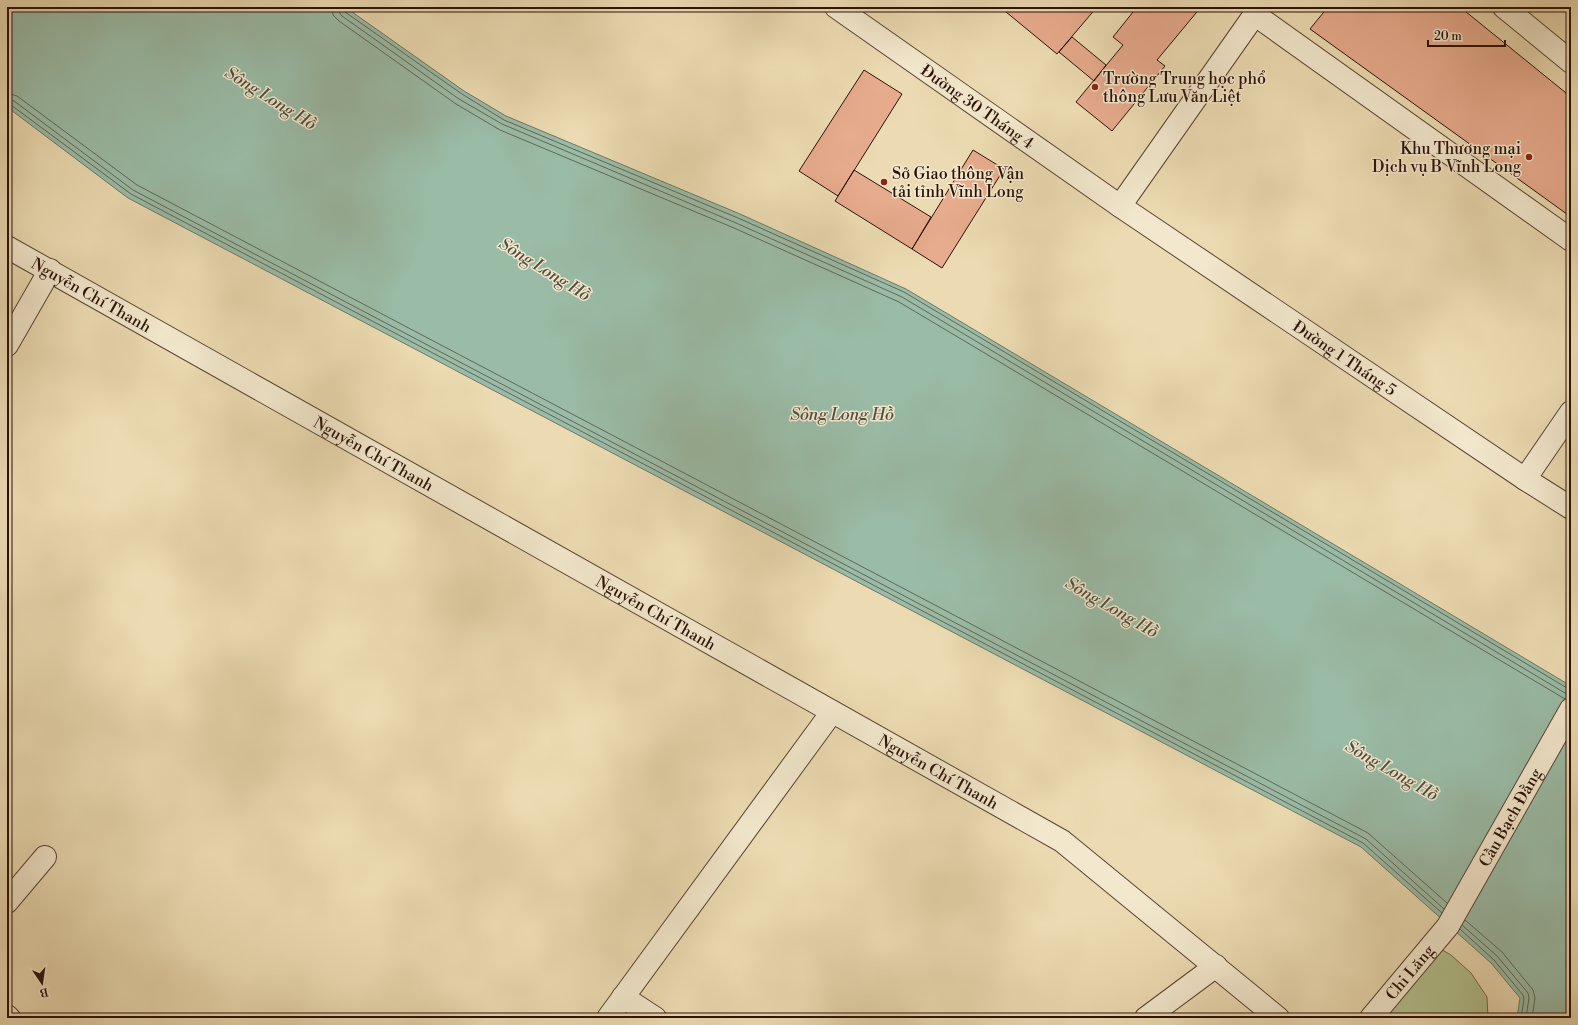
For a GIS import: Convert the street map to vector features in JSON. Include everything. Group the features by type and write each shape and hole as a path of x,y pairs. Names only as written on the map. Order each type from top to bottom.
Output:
{"street":[{"name":"Đường 30 Tháng 4","path":"836,7 1120,206"},
{"path":"1504,7 1571,62"},
{"path":"1120,206 1257,11 1571,240"},
{"name":"Đường 1 Tháng 5","path":"1120,206 1525,479 1571,508"},
{"name":"Nguyễn Chí Thanh","path":"7,246 1062,841 1278,1018"},
{"path":"7,345 50,270"},
{"path":"1525,479 1571,412"},
{"name":"Cầu Bạch Đằng","path":"1448,926 1571,709"},
{"path":"608,1018 832,712"},
{"path":"7,902 45,857"},
{"name":"Chi Lăng","path":"1371,1018 1448,926"},
{"path":"1146,1018 1216,966"},
{"path":"623,997 655,1018"}],"shaded area":[{"path":"1439,948 1451,955 1471,973 1487,997 1488,1018 1378,1018"}],"water":[{"name":"Sông Long Hồ","path":"7,7 345,7 464,91 506,116 740,214 906,289 1571,686 1571,1018 1517,1018 1520,998 1491,963 1361,847 128,198 7,107"}],"building":[{"path":"1000,7 1097,7 1057,54"},
{"path":"1137,7 1201,7 1157,60 1165,66 1112,131 1076,102 1123,45 1113,37"},
{"name":"Khu Thương mại Dịch vụ B Vĩnh Long","path":"1328,7 1460,7 1571,97 1571,217 1310,29"},
{"path":"1072,37 1106,65 1094,81 1059,52"},
{"path":"864,70 902,94 838,196 799,171"},
{"path":"973,150 1004,169 942,268 912,249"},
{"path":"854,170 931,217 912,249 835,201"}],"place":[{"name":"Trường Trung học phổ thông Lưu Văn Liệt","path":"1095,87"},
{"name":"Khu Thương mại Dịch vụ B Vĩnh Long","path":"1529,157"},
{"name":"Sở Giao thông Vận tải tỉnh Vĩnh Long","path":"884,182"}]}
